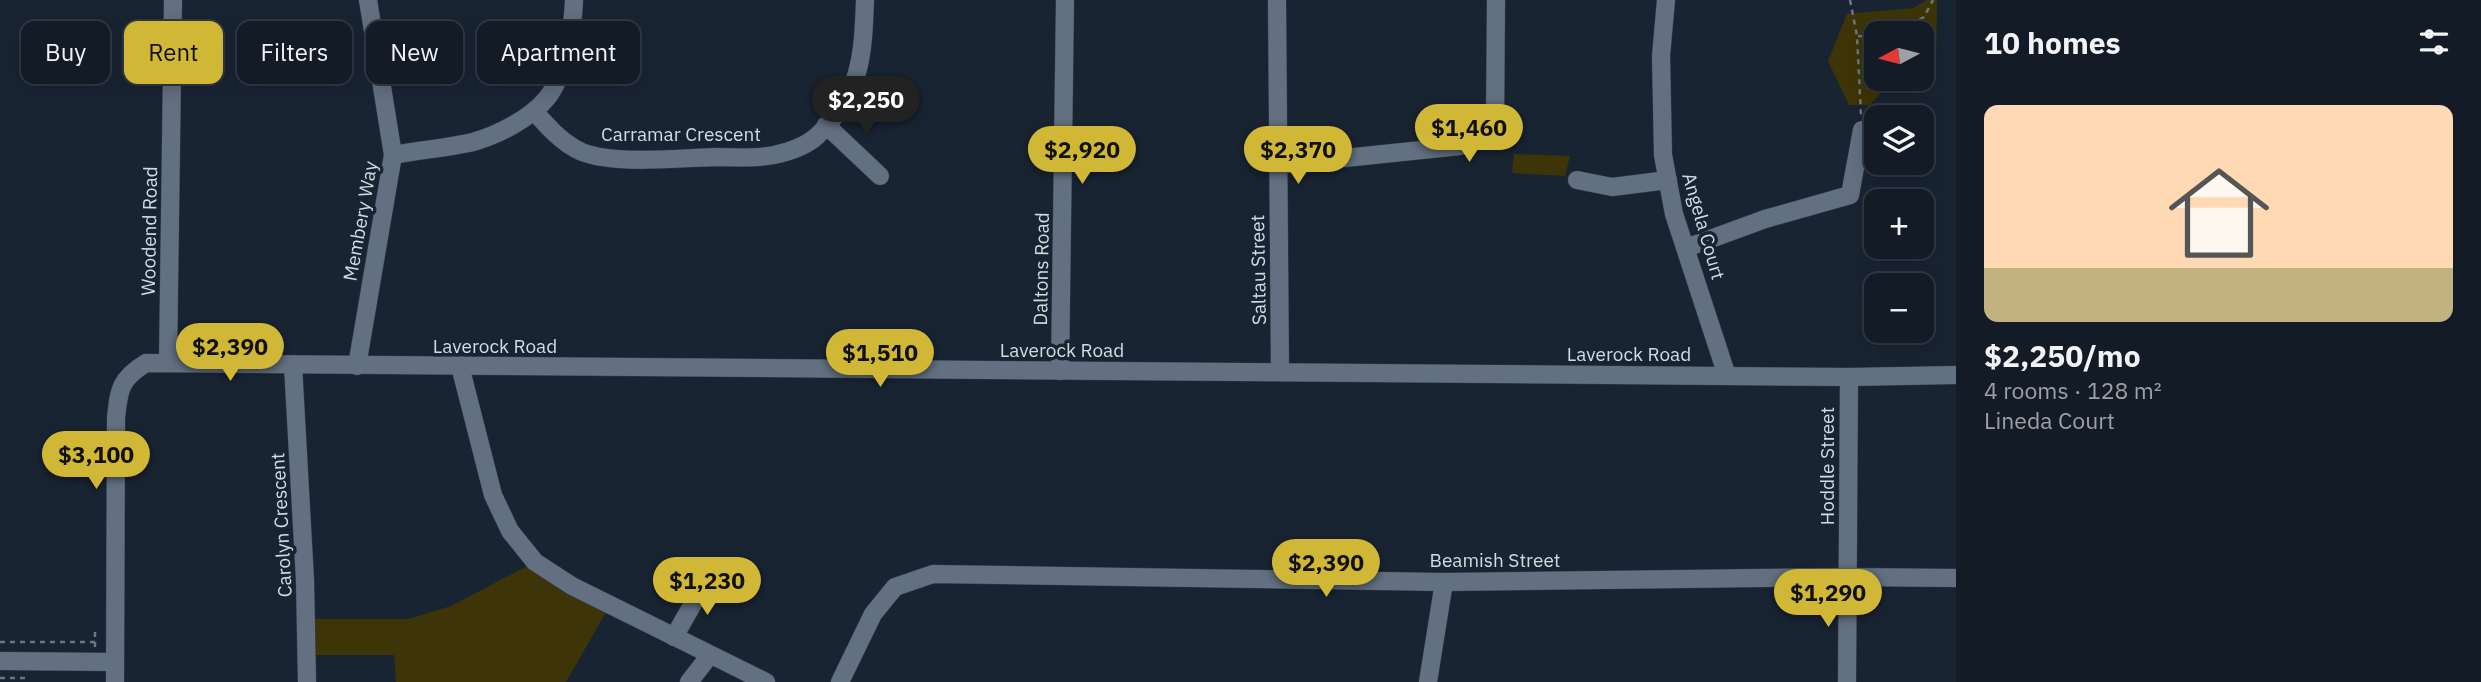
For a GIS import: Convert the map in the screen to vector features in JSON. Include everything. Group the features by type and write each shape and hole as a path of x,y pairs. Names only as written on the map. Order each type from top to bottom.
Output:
{"street":[{"name":"Woodend Road","path":"168,362 173,0"},
{"name":"Membery Way","path":"357,366 393,155 368,0"},
{"path":"393,155 473,141 500,131 534,111 548,96 567,54 574,0"},
{"name":"Carramar Crescent","path":"534,111 553,132 580,151 598,157 624,159 771,156 795,149 816,137 845,102 858,76 865,0"},
{"name":"Daltons Road","path":"1060,371 1065,0"},
{"name":"Saltau Street","path":"1277,0 1280,372"},
{"path":"1278,165 1460,146 1487,138 1495,128 1496,0"},
{"name":"Angela Court","path":"1666,0 1661,56 1663,155 1674,214 1727,376"},
{"path":"826,125 880,176"},
{"path":"1686,248 1765,219 1850,195 1862,130"},
{"path":"1577,180 1612,187 1668,180"},
{"name":"Laverock Road","path":"168,362 357,366 1849,377 1956,375"},
{"path":"115,682 116,418 119,394 129,373 146,363 168,362"},
{"name":"Carolyn Crescent","path":"293,365 306,580 307,682"},
{"path":"460,366 493,495 510,531 536,562 563,580 766,682"},
{"name":"Hoddle Street","path":"1847,682 1849,377"},
{"name":"Beamish Street","path":"840,682 873,614 895,587 933,574 1444,582 1956,578"},
{"path":"674,636 707,579"},
{"path":"1428,682 1444,582"},
{"path":"689,682 710,654"},
{"path":"0,661 115,662"}],"path":[{"path":"1850,0 1857,36 1862,130"},
{"path":"1916,21 1924,17 1933,0"},
{"path":"1857,36 1864,36"},
{"path":"0,642 95,642"}],"shaded area":[{"path":"1927,0 1937,0 1936,75 1934,21 1864,21 1864,91 1882,91 1870,105 1849,105 1828,61 1847,14 1913,8"},
{"path":"1514,154 1570,156 1565,176 1512,173"},
{"path":"535,562 610,605 566,682 396,682 394,655 306,655 306,619 408,619 451,606"}]}
